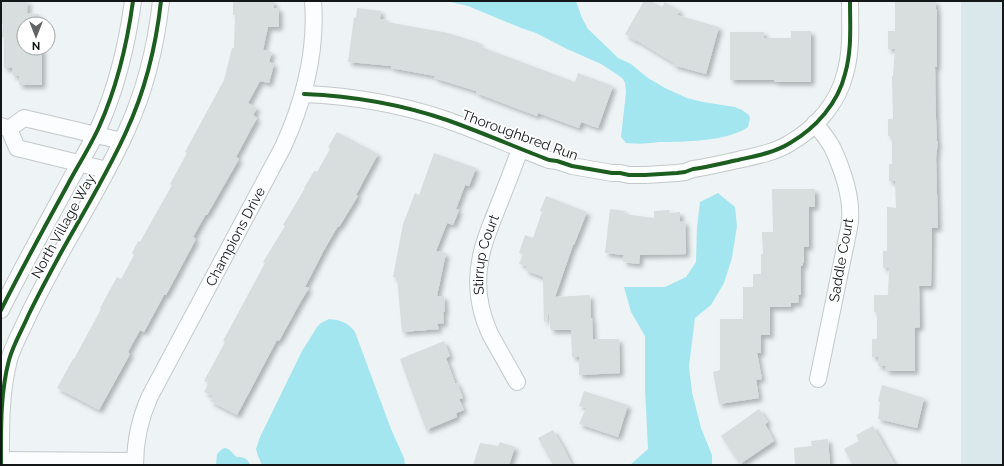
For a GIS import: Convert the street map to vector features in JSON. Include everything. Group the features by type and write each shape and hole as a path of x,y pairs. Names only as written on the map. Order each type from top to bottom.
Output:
{"street":[{"name":"North Village Way","path":"1,310 98,128 120,70 128,36 133,1"},
{"name":"North Village Way","path":"1,465 1,407 9,359 38,295 122,141 138,102 150,65 161,1"},
{"name":"Champions Drive","path":"135,463 139,428 150,396 283,148 294,124 304,94 310,63 313,31 313,1"},
{"name":"Thoroughbred Run","path":"304,94 352,97 391,104 445,119 549,160 572,166 612,173 645,175 677,173 763,154 789,144 806,132 832,104 844,78 849,57 850,1"},
{"path":"107,170 17,148 5,128 24,118 122,141"},
{"name":"Saddle Court","path":"815,123 832,148 842,173 849,193 850,218 818,379"},
{"name":"Stirrup Court","path":"517,382 487,327 480,303 478,280 480,262 486,239 520,149"},
{"path":"1,460 135,463"}],"shaded area":[{"path":"961,1 1003,1 1003,465 961,465"}],"water":[{"path":"446,1 576,1 588,29 618,58 631,64 648,78 665,88 687,98 735,107 742,110 749,115 750,118 748,127 740,132 706,140 641,144 626,143 621,137 626,92 625,83 618,75 601,64 536,33 468,6"},
{"path":"718,193 735,207 737,226 732,258 724,283 711,305 695,318 689,366 692,392 701,428 712,455 712,465 630,465 648,449 645,389 645,336 631,312 624,287 665,287 686,277 696,262 697,227 700,202"},
{"path":"329,319 344,322 355,332 391,429 404,458 405,465 262,465 256,449 260,437 302,351 317,327"},
{"path":"225,448 229,449 237,457 245,458 251,465 216,465 217,454"}],"building":[{"path":"1,1 28,1 27,13 39,14 39,16 16,16 16,56 42,56 42,85 19,85 19,76 13,76 12,68 4,68 4,37 2,37 3,24 1,23"},
{"path":"233,1 274,1 274,8 279,8 279,27 268,27 263,50 272,52 269,62 274,64 269,83 260,81 248,103 257,108 253,115 257,118 236,157 239,159 193,237 196,239 166,295 164,295 144,332 140,330 128,352 130,354 99,410 57,388 117,277 121,279 134,255 132,253 138,241 140,242 172,185 170,184 187,153 185,152 224,80 232,48 234,48 235,15 233,15"},
{"path":"644,1 651,1 662,7 665,2 680,11 677,15 719,27 706,74 673,65 674,63 625,34"},
{"path":"895,1 936,1 937,10 937,67 935,67 938,141 936,158 938,228 932,228 931,286 919,286 920,327 915,328 915,371 885,371 886,366 878,366 878,357 872,357 872,339 877,339 877,312 874,312 874,295 888,295 889,268 883,268 883,251 887,251 887,207 896,208 895,181 889,181 889,164 892,164 892,136 888,136 888,119 893,119 892,76 895,49 888,49 888,31 895,31"},
{"path":"357,8 381,11 380,19 387,20 387,22 448,33 480,43 479,46 575,82 578,73 613,86 598,128 581,122 579,128 538,113 537,116 476,93 476,91 434,78 435,76 391,68 392,66 348,62 354,17 356,18"},
{"path":"791,31 811,31 811,82 730,80 730,32 764,32 764,38 791,38"},
{"path":"337,132 378,154 356,195 358,196 324,250 305,287 309,288 279,341 277,340 237,415 210,401 213,396 204,392 209,383 204,381 225,342 223,341 265,263 263,262 285,226 283,225 314,171 317,172 330,149 328,147"},
{"path":"434,153 476,168 469,186 465,185 456,209 459,210 453,225 447,223 436,251 446,253 437,296 444,296 444,323 437,324 439,329 402,332 397,278 393,277 403,224 415,193 419,195"},
{"path":"772,189 815,189 815,207 809,207 809,247 804,247 804,263 803,266 801,266 801,295 798,295 799,303 791,303 791,307 770,307 770,335 761,335 761,353 757,353 762,379 756,380 759,398 719,404 713,372 720,370 720,319 743,319 743,287 753,287 753,274 761,274 761,254 763,254 762,232 773,232"},
{"path":"546,196 587,212 573,245 555,297 590,295 593,339 619,339 620,373 579,375 579,357 572,357 571,330 551,330 549,313 544,322 543,277 525,270 527,266 519,264 523,254 519,253 525,235 533,238 542,212 540,211"},
{"path":"610,209 625,211 624,214 654,218 654,211 669,210 669,213 680,212 680,222 685,221 686,254 640,255 639,264 623,262 624,255 605,253"},
{"path":"444,341 450,356 446,358 455,383 457,383 463,398 459,399 464,410 456,413 457,417 426,430 400,359"},
{"path":"882,385 924,398 917,428 878,419 880,402 878,401"},
{"path":"584,391 628,405 618,437 579,424 586,408 579,406"},
{"path":"759,409 768,422 765,424 774,441 740,464 721,436"},
{"path":"873,426 895,465 853,465 844,449 859,441 856,435"},
{"path":"553,430 572,465 553,465 538,438"},
{"path":"828,439 830,465 795,465 794,448 812,446 811,441"},
{"path":"500,442 515,447 509,465 473,465 480,443 498,446"}],"cycle path":[{"path":"1,310 99,127 116,81 128,34 133,1"},
{"path":"1,465 1,425 4,386 11,354 41,290 104,176 133,116 149,68 161,1"},
{"path":"304,94 358,99 412,109 447,120 549,160 572,166 629,175 685,172 771,152 800,137 825,114 842,85 847,65 850,47 850,1"}]}
